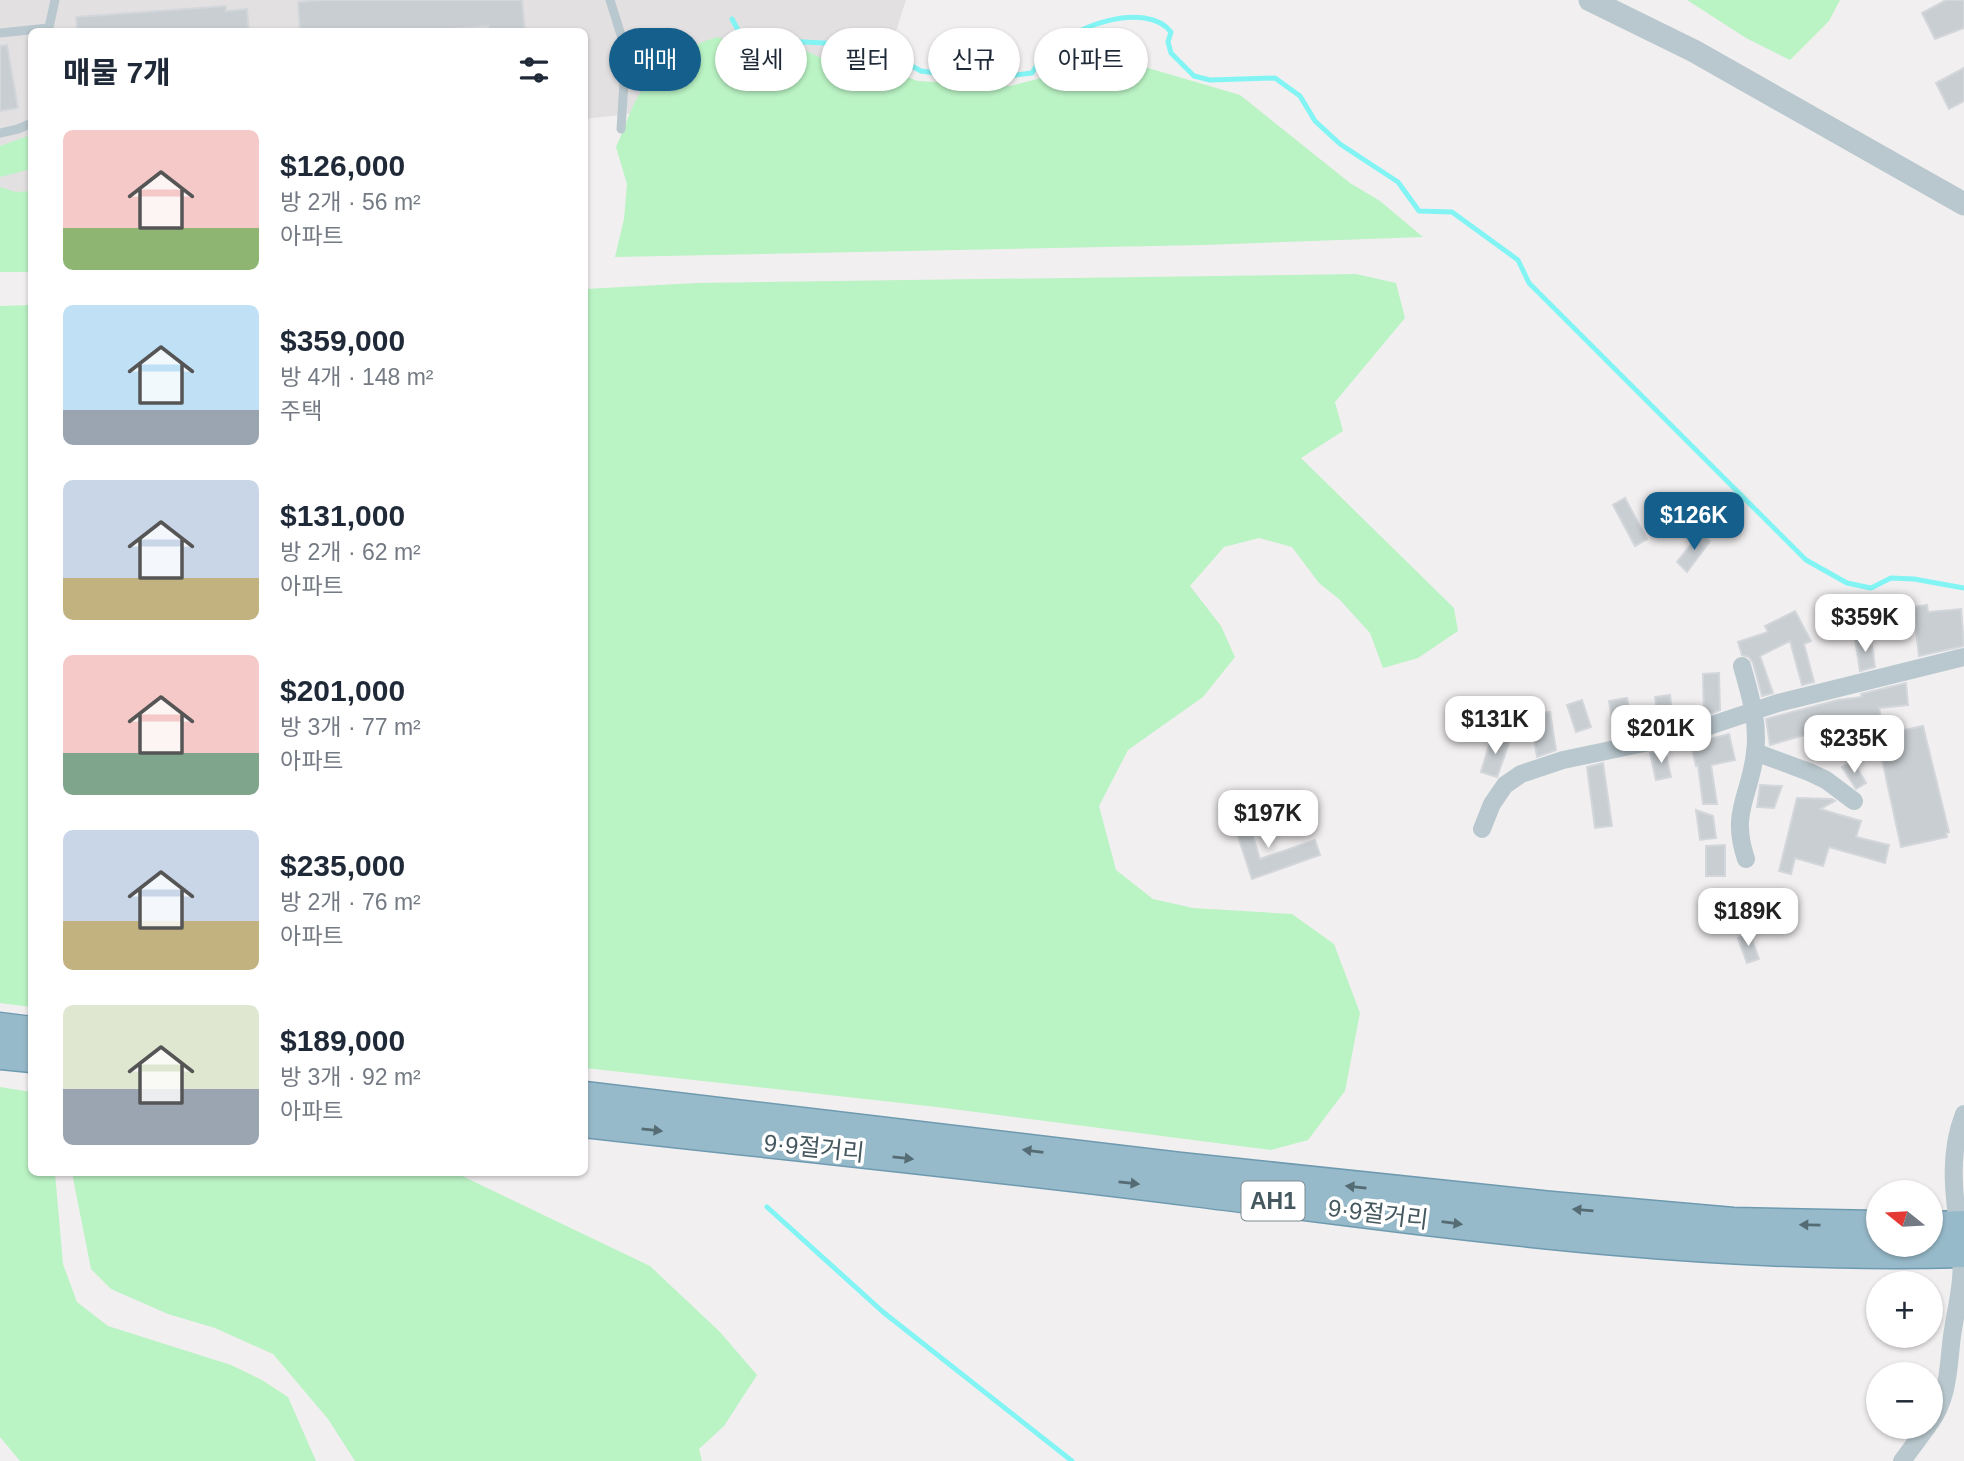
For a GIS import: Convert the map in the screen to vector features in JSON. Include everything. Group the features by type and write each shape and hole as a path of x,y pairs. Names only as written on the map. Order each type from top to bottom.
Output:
{"highway":[{"path":"0,1028 28,1032"},
{"path":"0,1054 28,1057"},
{"name":"9·9절거리","path":"588,1097 1180,1168 1551,1207 1732,1223 1866,1226"},
{"name":"9·9절거리","path":"588,1122 1167,1188 1550,1236 1721,1249 1955,1237"}],"street":[{"path":"1590,0 1694,51 1964,204"},
{"path":"1482,829 1492,804 1505,785 1521,774 1563,760 1682,735 1755,710 1964,657"},
{"path":"1742,666 1755,710 1755,752 1738,827 1746,859"},
{"path":"1755,752 1818,776 1854,800"},
{"path":"1943,1397 1961,1283 1955,1237 1953,1162 1958,1129 1964,1114"},
{"path":"1902,1461 1918,1439"}],"lane":[{"path":"48,28 55,0"},
{"path":"610,0 626,51 621,129"},
{"path":"0,33 28,31"},
{"path":"0,133 28,124"}],"shaded area":[{"path":"0,0 906,0 897,28 821,28 821,91 827,91 588,119 588,28 28,28 28,207 0,213"}],"green space":[{"path":"1687,0 1840,0 1829,21 1790,60 1746,38"},
{"path":"715,38 715,91 807,91 807,52 821,58 821,91 914,91 914,79 928,82 928,91 1020,91 1020,83 1034,80 1034,91 1148,91 1148,68 1240,95 1423,237 1204,245 615,257 624,219 627,184 616,147 633,106 641,91 701,91 701,43"},
{"path":"28,136 28,170 0,177 0,146"},
{"path":"0,187 16,192 28,191 28,272 0,272"},
{"path":"1356,274 1396,283 1405,318 1335,402 1343,431 1301,458 1454,608 1458,631 1418,658 1383,668 1370,633 1339,599 1319,583 1292,547 1259,538 1224,547 1190,586 1221,626 1235,657 1203,697 1128,750 1099,806 1116,870 1153,899 1193,908 1292,914 1334,944 1360,1013 1345,1091 1308,1140 1271,1150 937,1107 588,1068 588,289 697,283"},
{"path":"28,305 28,1007 0,1003 0,306"},
{"path":"0,1087 28,1092 28,1176 55,1176 63,1264 77,1302 108,1326 231,1365 288,1397 316,1461 20,1461 0,1437"},
{"path":"73,1176 462,1176 650,1266 720,1332 757,1375 724,1426 699,1449 702,1461 355,1461 328,1419 273,1354 215,1328 168,1314 111,1289 91,1269"}],"building":[{"path":"522,0 525,28 300,28 298,2"},
{"path":"1946,0 1964,0 1964,28 1935,39 1922,13"},
{"path":"226,6 226,11 247,9 249,28 77,28 76,17"},
{"path":"7,45 18,108 0,111 0,46"},
{"path":"1964,68 1964,101 1949,109 1936,83"},
{"path":"1625,498 1647,539 1635,546 1613,505"},
{"path":"1701,532 1710,541 1687,572 1677,562"},
{"path":"1927,605 1928,612 1961,609 1964,646 1919,656 1913,607"},
{"path":"1795,611 1811,641 1804,644 1814,682 1802,685 1790,641 1760,656 1773,693 1762,696 1753,663 1749,657 1742,655 1738,642 1768,632 1765,626"},
{"path":"1871,638 1875,667 1860,671 1855,639"},
{"path":"1719,673 1720,710 1704,716 1703,674"},
{"path":"1906,683 1908,705 1879,708 1881,718 1817,726 1818,731 1770,745 1766,719 1838,700 1862,697 1861,694"},
{"path":"1670,695 1673,722 1659,724 1655,697"},
{"path":"1627,698 1633,729 1614,732 1609,701"},
{"path":"1582,700 1591,727 1576,732 1567,705"},
{"path":"1550,712 1556,750 1537,757 1530,715"},
{"path":"1923,726 1949,832 1946,833 1947,837 1901,847 1877,736"},
{"path":"1729,734 1735,760 1711,765 1717,804 1703,804 1698,765 1696,766 1691,744"},
{"path":"1492,735 1510,740 1497,777 1481,772"},
{"path":"1665,750 1671,777 1656,780 1650,753"},
{"path":"1853,761 1866,783 1856,789 1842,767"},
{"path":"1603,763 1612,826 1595,828 1587,767"},
{"path":"1760,785 1782,786 1774,808 1757,807"},
{"path":"1797,798 1835,801 1820,809 1861,821 1856,837 1889,845 1885,863 1829,847 1823,866 1795,858 1791,874 1779,871"},
{"path":"1244,807 1260,859 1315,840 1320,855 1252,879 1230,812"},
{"path":"1696,810 1713,816 1716,838 1700,840"},
{"path":"1725,845 1725,876 1706,876 1706,846"},
{"path":"1750,934 1759,959 1747,963 1738,938"}],"waterway":[{"path":"732,19 743,39 845,44 893,56 921,71 963,77 1000,77 1032,73 1043,57 1057,44 1108,21 1144,18 1159,23 1171,32 1168,42 1171,53 1194,76 1210,80 1275,78 1300,96 1315,121 1340,144 1398,182 1419,211 1452,212 1518,260 1529,283 1806,560 1847,583 1871,588 1891,578 1914,579 1964,588"},
{"path":"767,1207 883,1312 1072,1461"}]}
